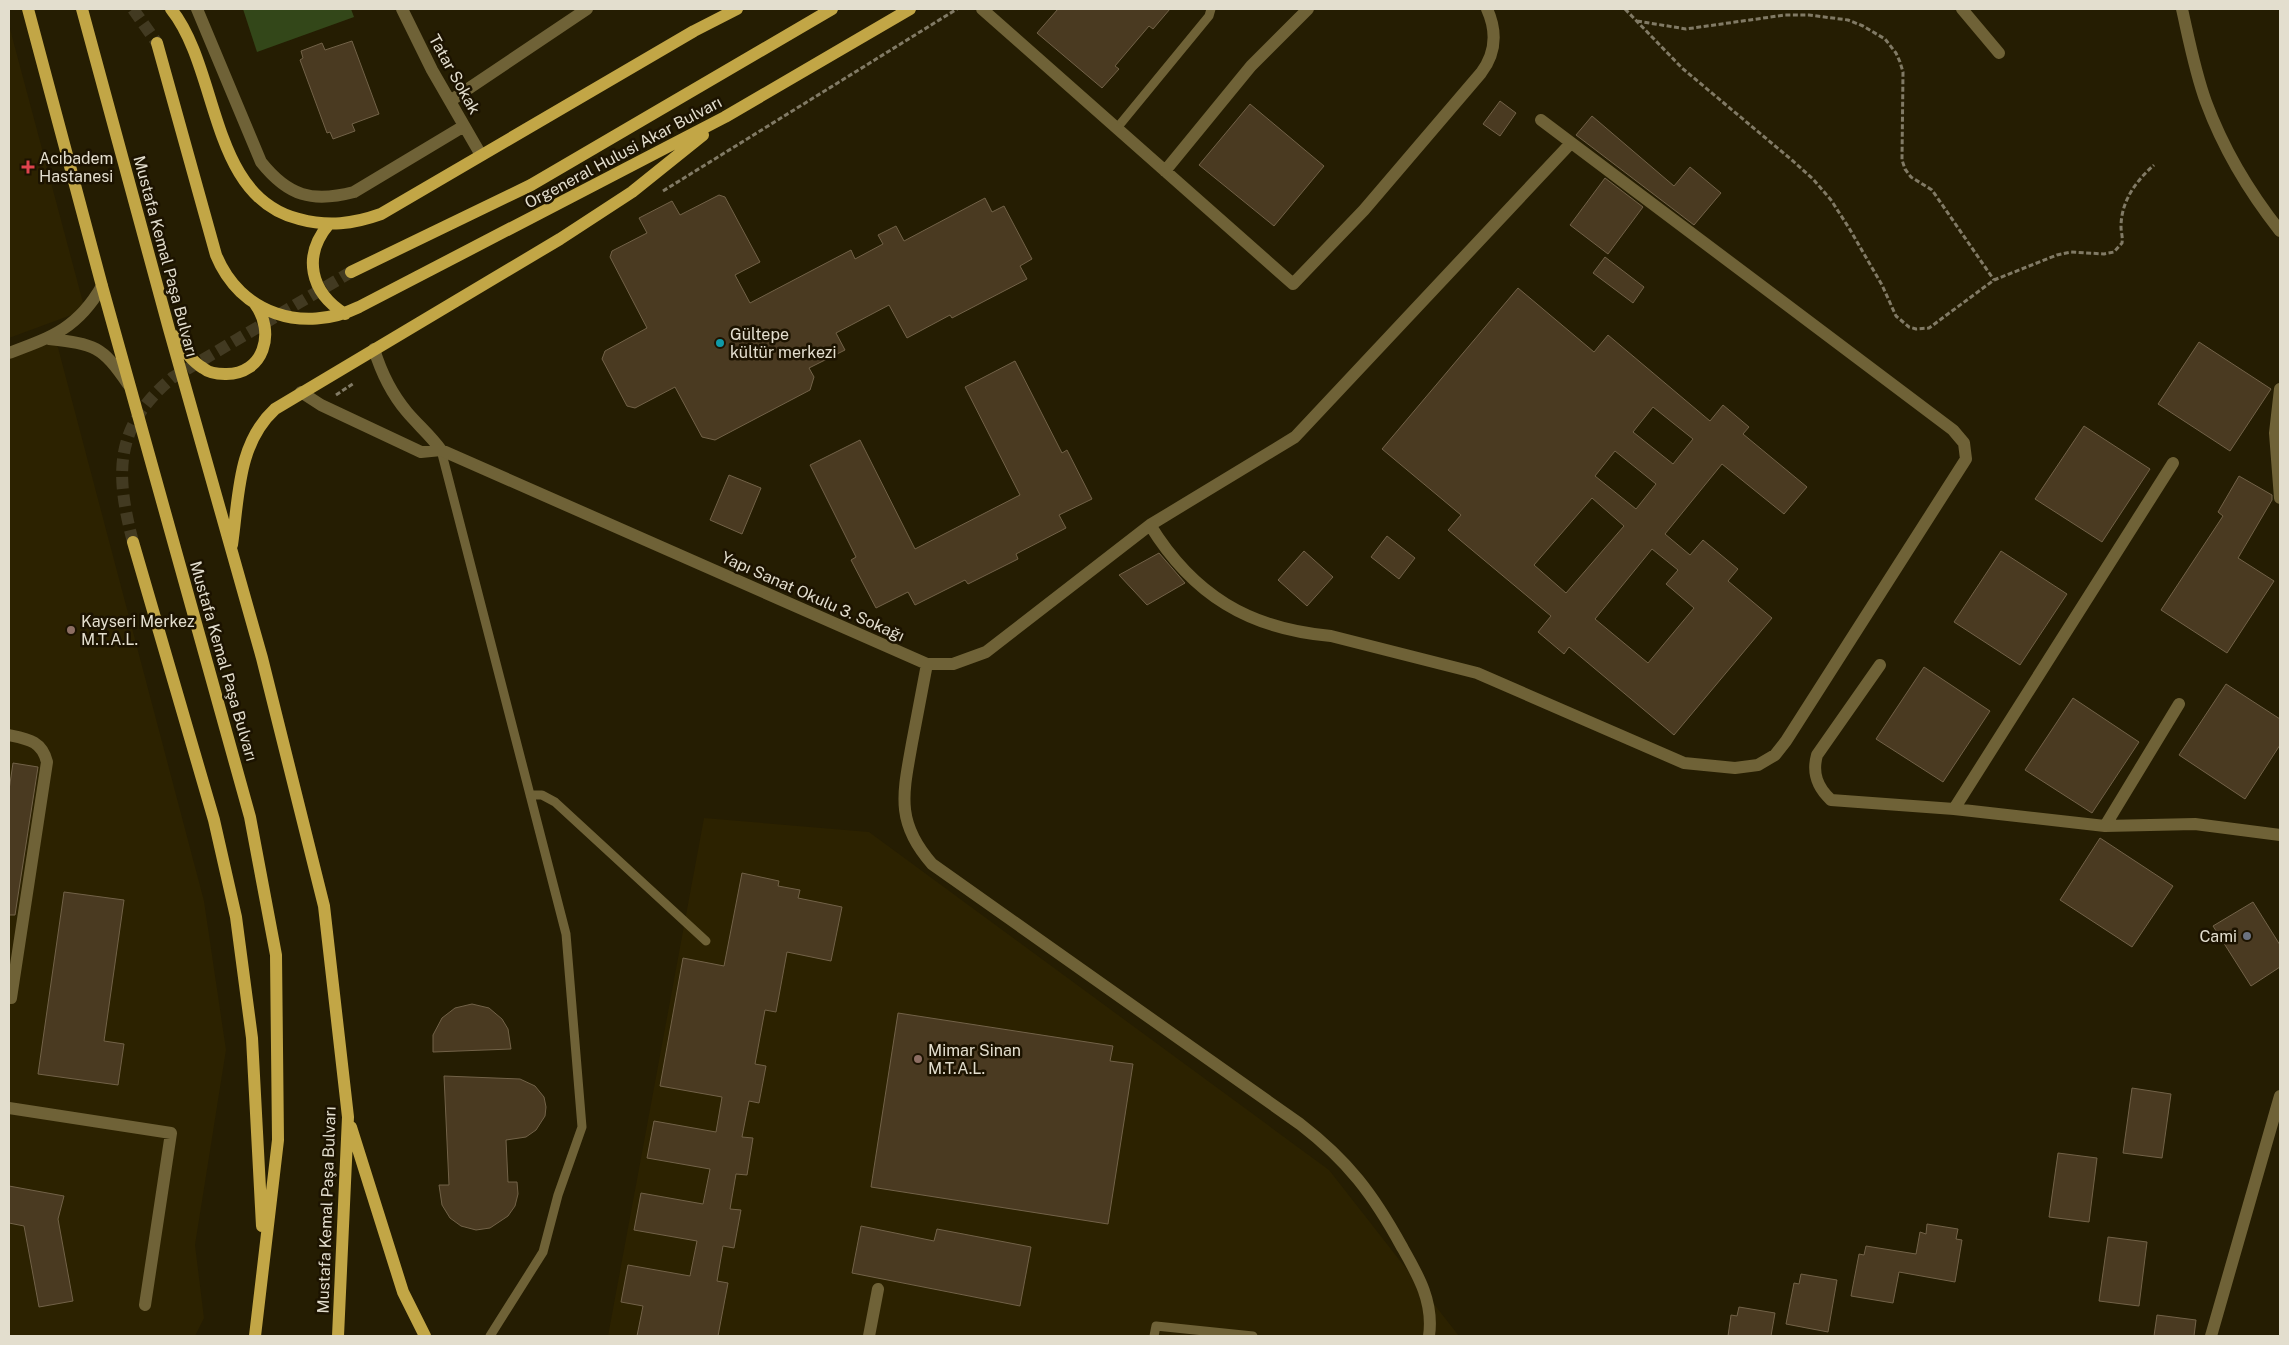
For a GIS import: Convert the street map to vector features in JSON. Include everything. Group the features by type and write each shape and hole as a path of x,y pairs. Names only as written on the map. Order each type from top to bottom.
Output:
{"main road":[{"name":"Mustafa Kemal Paşa Bulvarı","path":"28,9 102,286 250,817 276,955 278,1140 255,1336"},
{"name":"Mustafa Kemal Paşa Bulvarı","path":"82,9 264,668 324,906 348,1117 338,1336"},
{"path":"172,9 189,38 224,137 246,184 260,199 280,212 312,223 329,224 356,222 381,214 694,30 737,9"},
{"name":"Orgeneral Hulusi Akar Bulvarı","path":"351,272 531,185 832,9"},
{"name":"Orgeneral Hulusi Akar Bulvarı","path":"254,302 282,316 298,319 314,320 345,314 725,118 910,9"},
{"path":"157,42 216,255 230,282 254,302 264,319 265,347 256,363 240,373 211,373 202,368 181,346 169,329"},
{"path":"231,550 245,455 250,440 266,417 301,392 560,239 632,192 725,118"},
{"path":"329,224 321,234 316,245 313,269 315,280 323,296 335,308 345,314"},
{"path":"134,542 214,820 236,917 252,1038 264,1261"},
{"path":"348,1117 403,1292 425,1336"}],"street":[{"path":"197,9 261,162 275,179 292,190 311,198 333,198 354,192 464,126"},
{"name":"Tatar Sokak","path":"402,9 450,101 481,155"},
{"path":"450,101 587,9"},
{"path":"982,9 1293,284 1364,210 1482,73 1491,57 1494,37 1494,26 1487,9"},
{"path":"1165,171 1251,66 1308,9"},
{"path":"1962,9 1999,53"},
{"path":"2182,9 2197,75 2216,127 2249,186 2280,231"},
{"path":"1150,525 1174,561 1199,586 1227,605 1262,623 1292,631 1331,636 1477,673 1684,763 1746,768 1758,765 1775,755 1786,741 1966,459 1964,443 1953,430 1542,120"},
{"name":"Yapı Sanat Okulu 3. Sokağı","path":"301,392 321,406 421,452 441,450 927,664 953,664 986,652 1150,525 1295,437 1571,142"},
{"path":"9,353 49,338 83,315 102,286"},
{"path":"49,338 76,342 99,349 109,357 131,388"},
{"name":"Yapı Sanat Okulu 3. Sokağı","path":"374,349 395,396 441,450"},
{"path":"2280,389 2275,433 2280,498"},
{"path":"1954,809 2173,464"},
{"path":"927,664 903,791 909,830 923,854 932,864 1300,1124 1335,1152 1368,1190 1418,1275 1428,1302 1429,1336"},
{"path":"1880,666 1817,755 1815,772 1820,788 1831,800 1954,809 2105,826 2195,824 2280,835"},
{"path":"2105,826 2179,704"},
{"path":"9,735 33,740 45,754 47,762 11,998 9,998"},
{"path":"2211,1336 2280,1096"},
{"path":"9,1108 171,1133 145,1305"},
{"path":"869,1336 878,1289"}],"lane":[{"path":"1117,128 1209,16 1211,9"},
{"path":"441,450 566,934 582,1127 558,1195 543,1252 490,1336"},
{"path":"530,795 542,795 555,802 706,941"},
{"path":"1154,1336 1156,1326 1254,1336"}],"path":[{"path":"1625,9 1682,68 1793,160 1813,179 1831,200 1849,228 1902,322 1916,329 1929,328 1994,280 2071,252 2104,254 2114,252 2122,243 2121,218 2128,197 2135,185 2154,165"},
{"path":"1636,21 1686,29 1785,16 1808,15 1848,20 1863,26 1885,39 1896,53 1903,72 1902,160 1905,170 1911,177 1932,190 1994,280"}],"shaded area":[{"name":"Acıbadem Hastanesi","path":"9,25 85,310 9,338"},
{"name":"Kayseri Merkez M.T.A.L.","path":"56,340 204,901 226,1050 195,1245 204,1318 195,1336 9,1336 9,359"},
{"name":"Mimar Sinan M.T.A.L.","path":"704,818 869,832 1329,1170 1459,1336 608,1336"}],"green space":[{"path":"243,9 351,9 354,17 257,52"}],"building":[{"path":"1058,9 1170,9 1153,29 1149,26 1115,66 1119,69 1102,88 1037,33"},
{"path":"352,41 379,114 352,124 355,131 333,139 330,132 327,133 300,60 303,58 301,51 322,43 325,50"},
{"path":"1500,101 1516,113 1500,136 1483,124"},
{"path":"1250,104 1324,166 1274,226 1199,165"},
{"path":"1592,116 1674,186 1690,167 1721,193 1694,225 1576,135"},
{"path":"1605,178 1643,207 1608,254 1570,225"},
{"path":"719,195 725,197 760,262 735,275 750,303 851,250 855,259 883,244 878,235 896,226 904,241 985,198 992,212 1004,206 1032,259 1020,266 1027,279 952,318 950,315 907,338 889,305 836,333 845,350 809,368 814,377 810,390 715,440 702,437 675,387 635,408 627,406 602,359 605,351 647,328 610,257 612,251 647,233 639,218 672,201 680,215"},
{"path":"1605,257 1644,287 1633,303 1593,273"},
{"path":"1518,288 1594,352 1608,335 1710,421 1723,405 1749,427 1743,434 1807,487 1784,514 1722,464 1665,534 1690,555 1703,540 1738,569 1728,581 1772,618 1674,735 1569,647 1564,654 1538,632 1551,616 1448,530 1461,515 1382,449","holes":["1653,407 1693,439 1673,464 1633,432","1615,451 1656,484 1636,509 1595,476","1592,498 1624,526 1566,593 1534,565","1652,549 1678,570 1666,584 1694,608 1648,663 1595,619"]},
{"path":"2199,342 2271,389 2230,451 2158,404"},
{"path":"1015,361 1062,453 1067,450 1092,499 1059,515 1066,528 1016,554 1018,559 968,584 965,580 915,605 908,592 876,608 851,560 856,557 810,465 860,440 915,549 1020,495 965,387"},
{"path":"2084,426 2150,469 2102,542 2035,499"},
{"path":"729,475 761,488 742,534 710,520"},
{"path":"2239,476 2272,495 2272,500 2238,558 2274,581 2227,653 2161,610 2223,516 2218,512"},
{"path":"1387,536 1415,558 1399,579 1371,557"},
{"path":"1304,551 1333,577 1307,606 1278,580"},
{"path":"2001,551 2067,594 2020,665 1954,622"},
{"path":"1159,553 1185,583 1147,605 1119,575"},
{"path":"1924,667 1990,711 1943,782 1876,739"},
{"path":"2226,684 2280,719 2280,745 2245,799 2179,755"},
{"path":"2073,698 2139,742 2092,813 2025,770"},
{"path":"13,763 38,767 15,915 9,915 9,790"},
{"path":"2100,838 2173,886 2132,947 2060,900"},
{"path":"742,873 779,881 778,886 800,890 798,898 842,907 831,961 787,952 776,1012 765,1010 755,1064 766,1066 759,1103 749,1101 742,1137 753,1138 747,1175 736,1174 730,1209 741,1210 734,1248 723,1246 717,1281 728,1283 718,1336 637,1336 643,1306 621,1302 628,1265 690,1276 697,1241 634,1230 641,1193 703,1204 710,1169 647,1158 654,1121 716,1132 722,1097 660,1086 683,958 724,966"},
{"path":"64,892 124,900 104,1041 124,1044 118,1085 38,1074"},
{"name":"Cami","path":"2253,902 2280,945 2280,967 2251,986 2213,926"},
{"path":"472,1004 489,1008 502,1019 508,1029 511,1049 433,1052 433,1035 442,1018 455,1008"},
{"path":"898,1013 1113,1046 1110,1061 1133,1064 1108,1224 871,1187"},
{"path":"444,1076 520,1079 535,1086 544,1097 545,1116 536,1130 526,1137 506,1140 508,1182 517,1182 518,1194 515,1206 508,1216 490,1228 476,1230 461,1226 450,1218 442,1205 439,1185 449,1185"},
{"path":"2132,1088 2171,1094 2162,1158 2123,1153"},
{"path":"2058,1153 2097,1158 2089,1222 2049,1217"},
{"path":"9,1186 64,1196 58,1219 73,1301 39,1307 24,1226 9,1223"},
{"path":"1927,1224 1958,1229 1956,1239 1962,1240 1955,1282 1899,1272 1893,1303 1851,1296 1859,1254 1864,1255 1866,1246 1916,1254 1920,1232 1926,1234"},
{"path":"861,1226 934,1241 937,1229 1031,1247 1020,1306 852,1273"},
{"path":"2108,1237 2147,1242 2139,1306 2099,1301"},
{"path":"1801,1274 1837,1280 1828,1332 1786,1324 1794,1283 1799,1284"},
{"path":"1739,1307 1775,1313 1771,1336 1728,1336 1731,1315 1737,1316"},
{"path":"2157,1315 2196,1320 2194,1336 2154,1336"}],"tunnel":[{"path":"133,9 157,43"},
{"path":"133,542 123,494 124,452 129,433 153,396 172,378 351,272"}],"place":[{"name":"Acıbadem Hastanesi","path":"28,167"},
{"name":"Gültepe kültür merkezi","path":"720,343"},
{"name":"Kayseri Merkez M.T.A.L.","path":"71,630"},
{"name":"Cami","path":"2247,936"},
{"name":"Mimar Sinan M.T.A.L.","path":"918,1059"}]}
